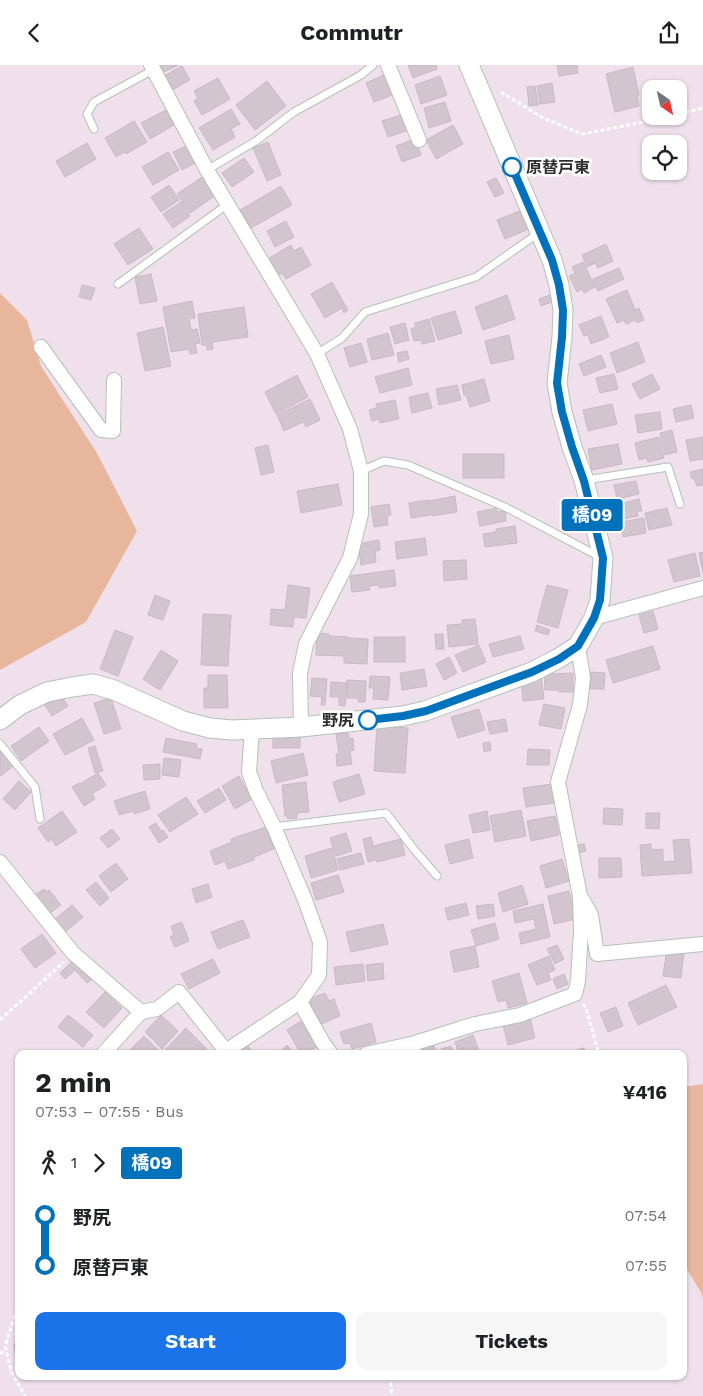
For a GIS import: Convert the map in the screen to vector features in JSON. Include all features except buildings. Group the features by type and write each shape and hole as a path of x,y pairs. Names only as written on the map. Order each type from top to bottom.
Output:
{"street":[{"path":"388,65 419,140"},
{"path":"152,67 207,171 316,354 350,429 361,471 361,515 350,558 306,644 300,673 301,727"},
{"path":"0,720 20,705 47,693 72,687 93,685 114,690 183,721 210,728 232,730 301,727 403,716 426,711 532,672 559,659 578,646 594,618 600,600 603,558 584,481 562,412 557,383 563,310 559,285 552,260 472,71"},
{"path":"41,347 101,430 113,431 114,381"},
{"path":"594,618 703,588"},
{"path":"400,1050 417,1048 474,1024 520,1015 575,994 578,981 581,931 580,896 558,782 580,705 583,677 578,646"},
{"path":"228,1050 300,1002 319,975 320,942 305,900 249,772 252,729"},
{"path":"0,862 73,953 140,1012"},
{"path":"580,896 591,915 597,954 703,943"},
{"path":"107,1050 140,1012 157,1009 179,992 225,1050"},
{"path":"300,1002 328,1050"}],"lane":[{"path":"207,171 256,141 294,112 361,75 374,65"},
{"path":"94,129 87,114 94,102 152,67"},
{"path":"118,284 228,204"},
{"path":"316,354 342,338 365,312 476,277 540,232"},
{"path":"361,471 384,461 408,465 507,508 603,558"},
{"path":"584,481 668,467 680,504"},
{"path":"0,744 35,787 40,819"},
{"path":"274,827 386,813 437,876"}],"path":[{"path":"472,71 543,118 582,134 642,122"},
{"path":"688,112 703,108"},
{"path":"0,1020 73,953"},
{"path":"575,994 586,1008 598,1050"},
{"path":"15,1315 5,1346 11,1371 15,1379"},
{"path":"0,1353 6,1352"},
{"path":"16,1380 24,1396"},
{"path":"390,1380 392,1396"}],"shaded area":[{"path":"0,293 27,320 41,366 98,455 137,531 86,622 0,670"},
{"path":"703,1084 703,1298 687,1270 687,1086"}],"bus line":[{"name":"橋09","path":"368,720 426,711 532,672 559,659 578,646 594,618 600,600 603,558 584,481 562,412 557,383 563,310 559,285 552,260 512,167"}],"place":[{"name":"原替戸東","path":"512,167"},
{"name":"野尻","path":"368,720"}]}
